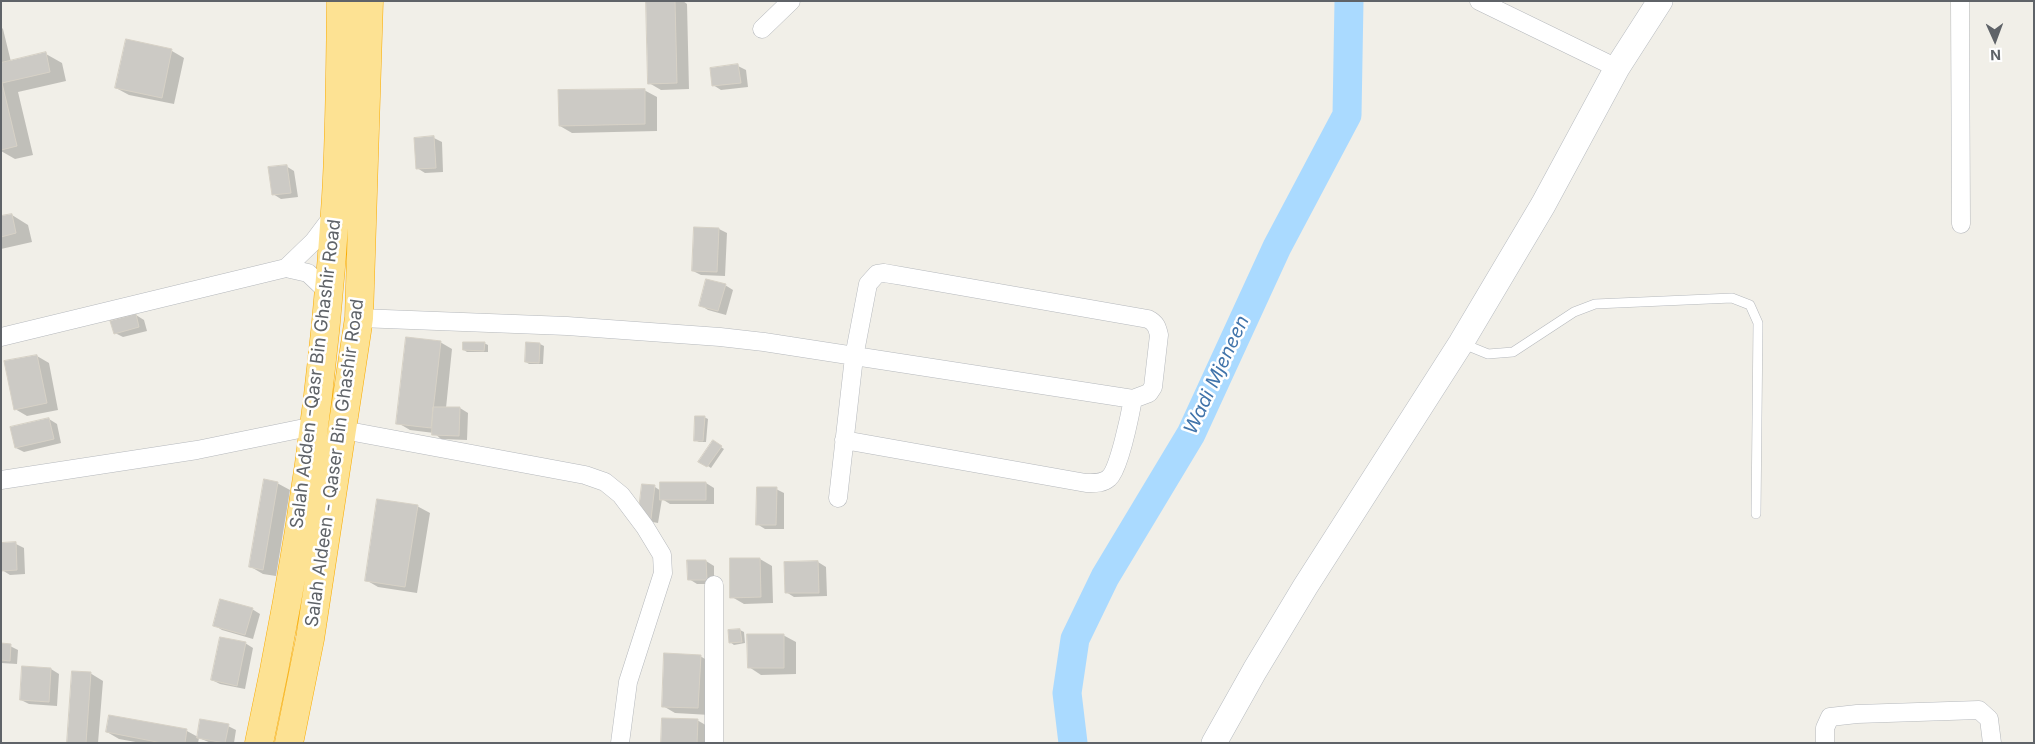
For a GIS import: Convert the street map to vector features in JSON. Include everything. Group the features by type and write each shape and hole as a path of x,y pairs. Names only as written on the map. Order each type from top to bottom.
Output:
{"highway":[{"name":"Salah Adden -Qasr Bin Ghashir Road","path":"259,743 280,647 314,426 335,212 341,1"},
{"name":"Salah Aldeen - Qaser Bin Ghashir Road","path":"289,743 310,639 359,318 369,1"}],"street":[{"path":"762,28 791,1"},
{"path":"1478,1 1617,68"},
{"path":"1214,743 1305,587 1461,343 1542,205 1617,68 1660,1"},
{"path":"1960,1 1962,224"},
{"path":"286,268 314,242 335,212"},
{"path":"1,337 286,268 308,273 328,292"},
{"path":"359,318 663,332 764,342 854,357 1133,399 1149,393 1154,387 1159,334 1154,322 1148,319 902,276 884,273 877,274 868,284 854,357 838,498"},
{"path":"844,440 1086,483 1102,482 1110,477 1116,466 1133,399"},
{"path":"1,480 197,450 314,426"},
{"path":"343,430 586,475 605,482 621,495 646,527 662,555 663,573 628,682 620,743"},
{"path":"714,585 714,743"},
{"path":"1825,743 1825,728 1830,717 1856,714 1979,710 1989,718 1992,743"}],"lane":[{"path":"1461,343 1488,354 1513,352 1574,312 1595,304 1732,298 1750,305 1758,323 1756,514"}],"building":[{"path":"646,1 675,1 677,83 648,84"},
{"path":"126,39 172,49 162,98 115,88"},
{"path":"46,52 50,72 2,83 17,146 1,150 1,63"},
{"path":"738,64 741,83 712,86 710,68"},
{"path":"645,89 645,124 559,126 558,90"},
{"path":"434,136 436,168 416,169 414,138"},
{"path":"287,165 291,193 272,195 268,167"},
{"path":"12,214 16,233 1,237 1,216"},
{"path":"694,227 719,228 717,272 692,271"},
{"path":"706,279 726,284 718,311 699,306"},
{"path":"136,314 139,327 114,334 110,321"},
{"path":"406,337 441,341 431,428 396,424"},
{"path":"463,342 485,342 484,351 463,350"},
{"path":"526,342 540,343 539,363 525,362"},
{"path":"37,355 47,403 14,410 4,361"},
{"path":"433,407 460,407 459,436 432,435"},
{"path":"695,416 705,416 703,441 694,441"},
{"path":"49,418 54,439 15,448 10,427"},
{"path":"713,440 722,446 707,467 698,462"},
{"path":"264,479 278,482 263,570 249,567"},
{"path":"660,482 706,482 706,500 660,500"},
{"path":"642,484 655,485 651,519 638,517"},
{"path":"757,487 777,487 776,525 756,525"},
{"path":"377,499 418,505 405,587 365,581"},
{"path":"16,542 17,570 1,571 1,543"},
{"path":"730,558 760,558 761,597 730,598"},
{"path":"687,560 706,560 707,580 688,580"},
{"path":"818,561 819,593 785,593 784,562"},
{"path":"220,599 253,608 245,635 213,626"},
{"path":"740,629 742,642 729,643 728,630"},
{"path":"747,634 784,634 784,668 748,668"},
{"path":"220,637 246,642 237,686 211,680"},
{"path":"1,643 11,644 10,661 1,660"},
{"path":"664,653 701,655 698,708 662,707"},
{"path":"22,666 51,668 49,702 20,700"},
{"path":"72,671 91,672 86,743 67,743"},
{"path":"109,715 187,729 185,743 162,743 106,732"},
{"path":"662,718 698,719 697,743 661,743"},
{"path":"200,719 229,724 225,743 197,738"}],"waterway":[{"name":"Wadi Mjeneen","path":"1073,743 1067,693 1075,639 1105,577 1191,434 1277,247 1347,115 1349,1"}]}
